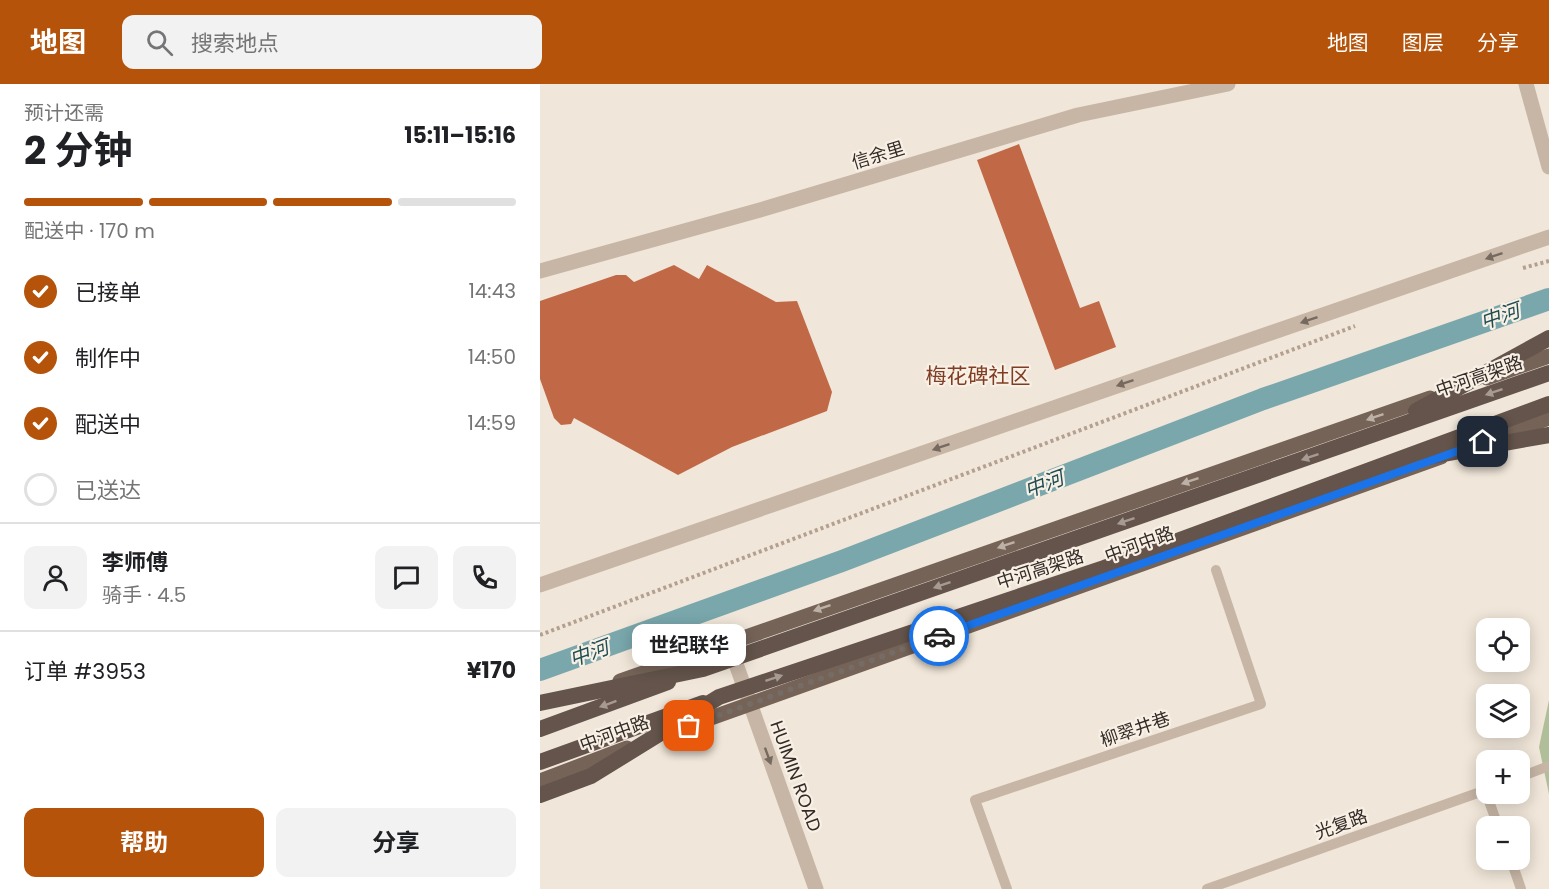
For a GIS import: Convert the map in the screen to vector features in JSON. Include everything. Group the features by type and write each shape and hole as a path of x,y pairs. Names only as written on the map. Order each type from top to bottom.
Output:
{"highway":[{"path":"1372,434 1549,338"},
{"name":"中河高架路","path":"540,729 703,669 1549,373"},
{"name":"中河高架路","path":"540,762 719,697 1104,568 1549,404"},
{"path":"1384,465 1549,435"},
{"path":"540,703 703,669"},
{"path":"540,795 591,776 719,697"}],"main road":[{"path":"540,711 728,641 1549,356"},
{"name":"中河中路","path":"540,781 750,703 1549,418"}],"street":[{"name":"信余里","path":"540,271 760,210 1078,115 1228,84"},
{"path":"1526,84 1549,167"},
{"path":"540,585 1549,237"},
{"name":"HUIMIN ROAD","path":"728,641 816,889"}],"lane":[{"name":"柳翠井巷","path":"1007,889 975,800 1262,704 1216,570"},
{"path":"1530,773 1549,766"},
{"name":"光复路","path":"1207,889 1476,794"},
{"path":"1514,870 1521,889"}],"path":[{"path":"540,635 1357,325"}],"green space":[{"path":"1549,700 1549,794 1539,747"}],"building":[{"path":"1019,144 1080,308 1099,301 1116,347 1055,370 977,160"},
{"path":"674,265 699,279 707,265 776,302 797,301 832,392 827,411 732,447 678,475 574,418 571,424 561,425 554,418 540,379 540,301 616,275 626,275 634,282"}],"waterway":[{"name":"中河","path":"540,670 842,561 1263,399 1549,299"}],"way so far":[{"path":"689,726 939,636"}],"place":[{"name":"世纪联华","path":"689,726"}],"district":[{"name":"梅花碑社区","path":"978,375"}],"route":[{"path":"939,636 1483,442"}]}
